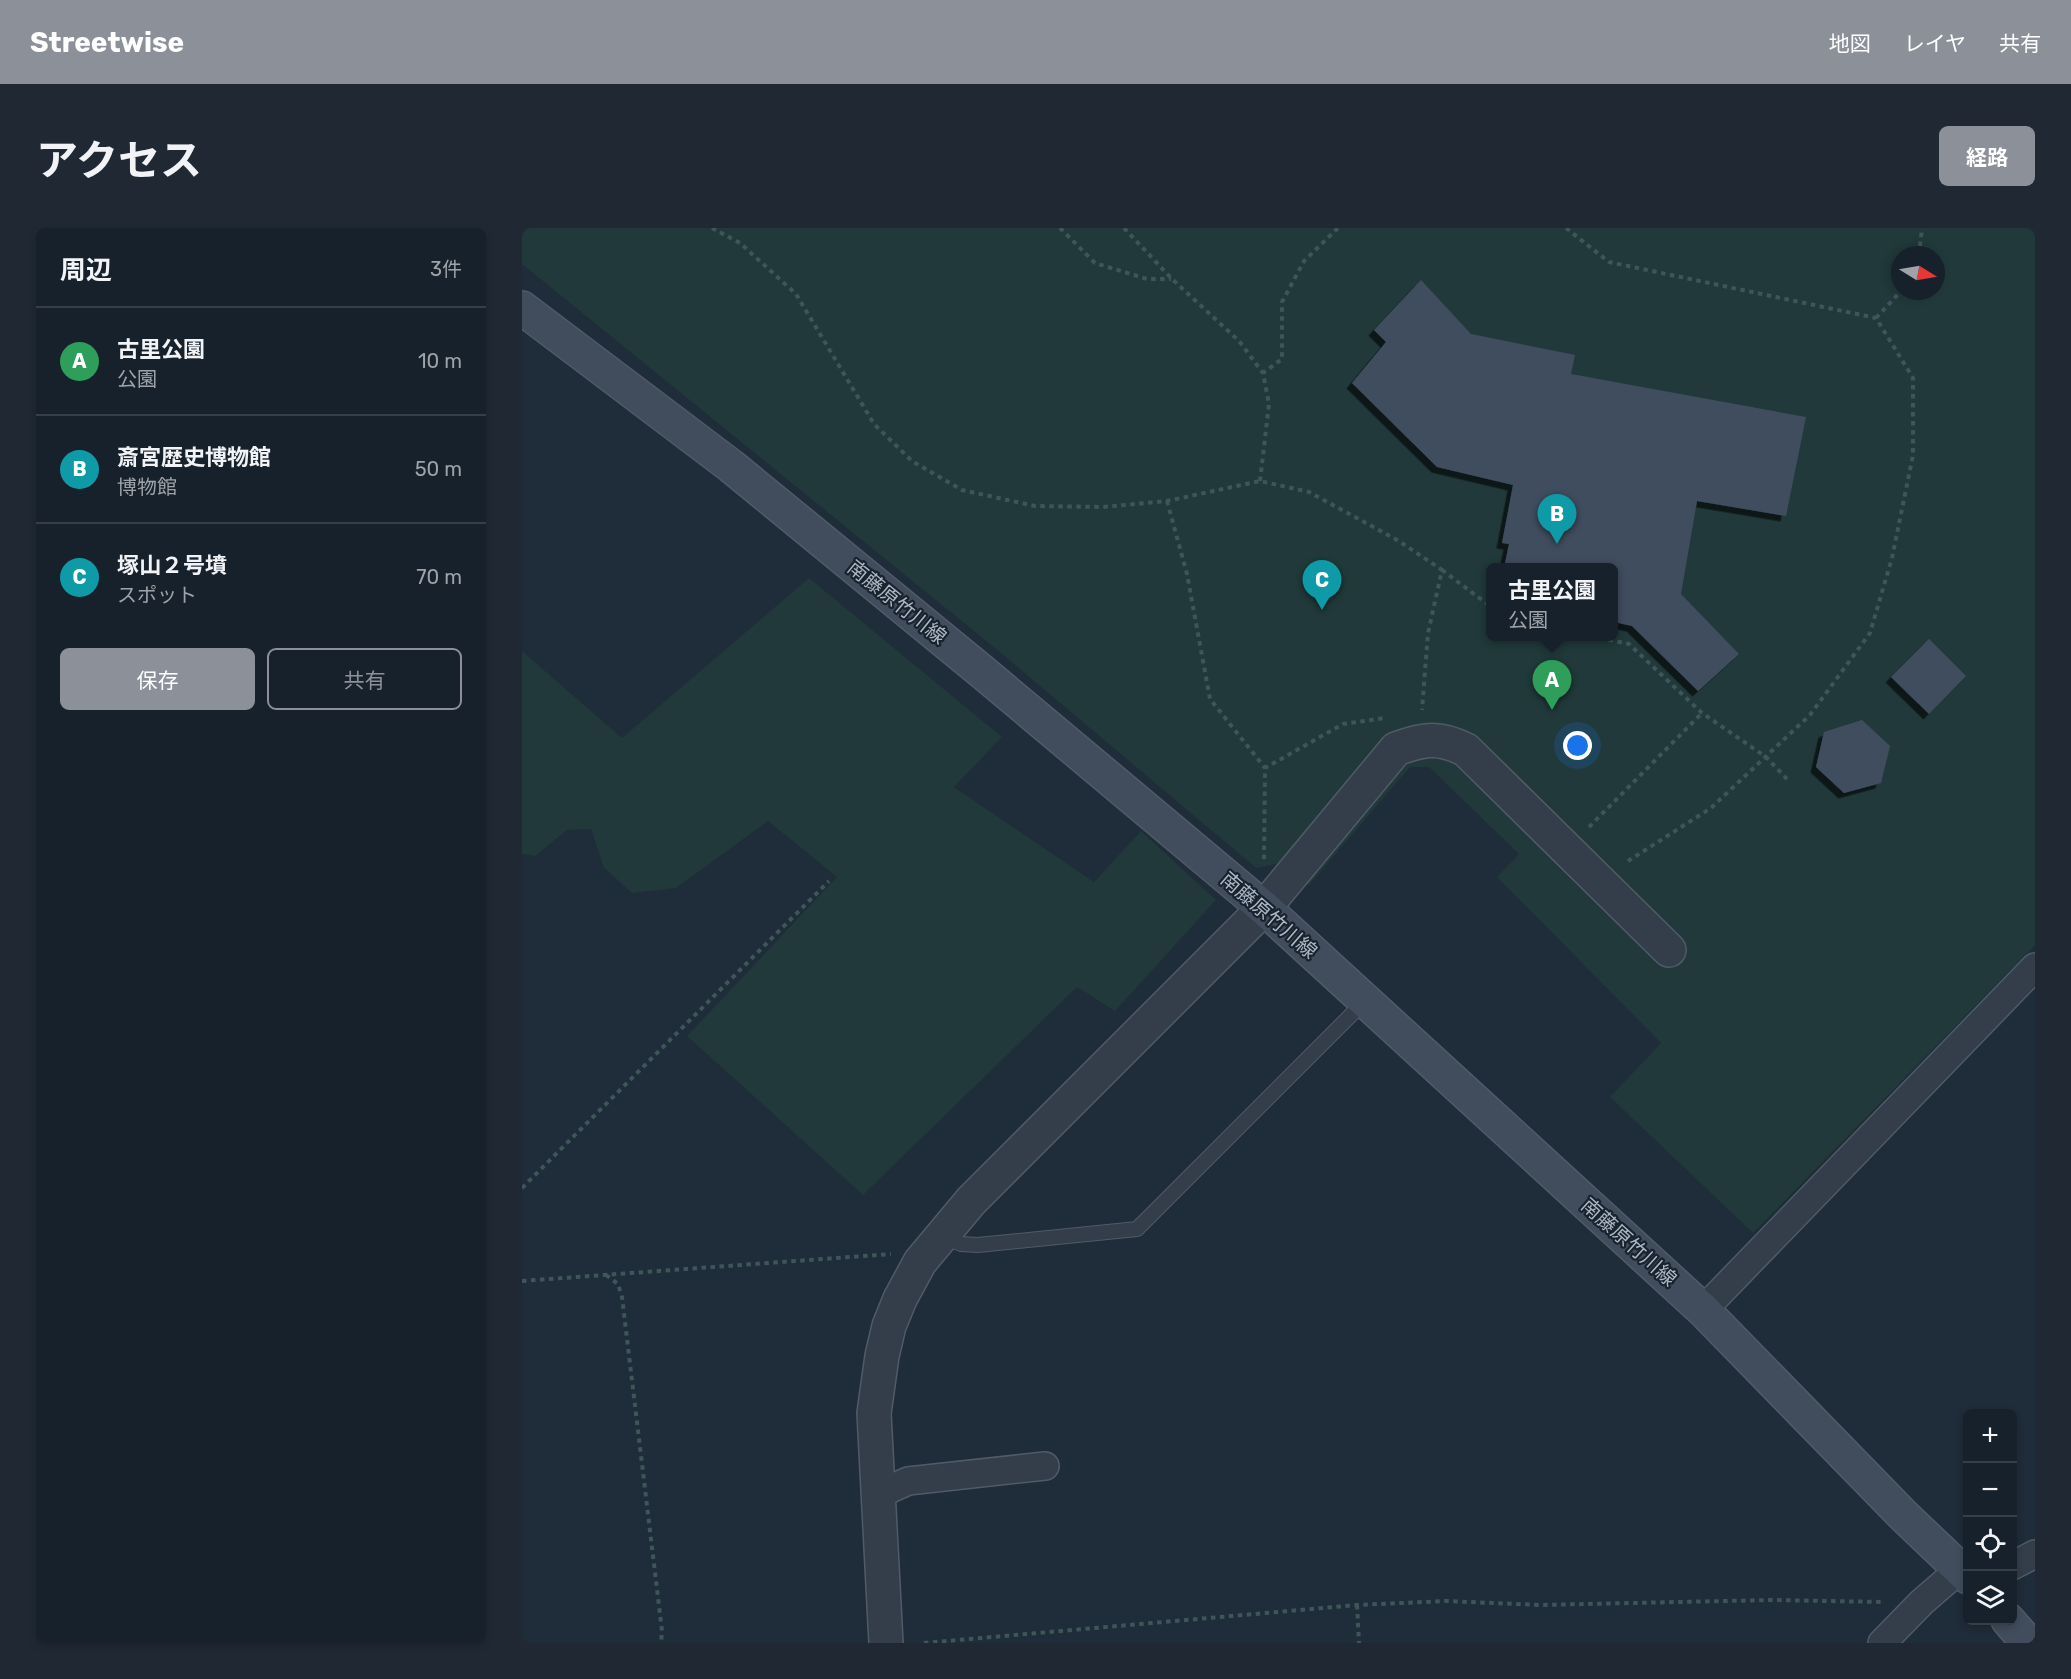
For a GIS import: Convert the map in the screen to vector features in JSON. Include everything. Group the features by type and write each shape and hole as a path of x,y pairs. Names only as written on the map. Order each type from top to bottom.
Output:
{"main road":[{"name":"南藤原竹川線","path":"522,308 740,473 1264,908 1703,1310 1963,1573"},
{"path":"2012,1625 2028,1643"}],"street":[{"path":"886,1643 874,1413 882,1356 889,1326 900,1299 920,1262 971,1202 1264,908 1396,750 1415,742 1432,740 1451,742 1466,750 1669,951"},
{"path":"1703,1310 2035,966"},
{"path":"877,1496 908,1481 1045,1466"},
{"path":"2017,1564 2035,1554"},
{"path":"1882,1643 1922,1602 1963,1575"}],"lane":[{"path":"941,1236 961,1244 978,1245 1137,1228 1365,1001"}],"path":[{"path":"712,228 740,243 796,294 874,424 912,461 962,490 1035,506 1103,507 1167,501 1260,481 1309,492 1399,541 1486,602"},
{"path":"1060,228 1095,263 1147,279 1172,279"},
{"path":"1124,228 1172,279 1239,341 1263,373 1269,404 1260,481"},
{"path":"1263,373 1282,359 1282,302 1304,261 1338,228"},
{"path":"1566,228 1609,262 1876,318 1913,378 1913,456 1892,558 1870,633 1810,715 1766,757 1711,808 1619,866"},
{"path":"1920,246 1922,228"},
{"path":"1876,318 1893,300"},
{"path":"1167,501 1187,574 1210,699 1265,768 1264,861"},
{"path":"1432,740 1422,714 1428,633 1442,570"},
{"path":"1615,641 1629,644 1702,712 1766,757 1787,779"},
{"path":"1584,832 1702,712"},
{"path":"1265,768 1343,724 1388,718"},
{"path":"522,1188 829,881"},
{"path":"522,1281 899,1253 920,1262"},
{"path":"606,1275 618,1284 622,1297 662,1631 661,1643"},
{"path":"924,1643 1357,1605 1446,1601 1540,1605 1771,1600 1922,1602"},
{"path":"1357,1605 1359,1643"}],"green space":[{"path":"522,228 2035,228 2035,945 1753,1233 1610,1097 1661,1043 1497,877 1519,854 1429,767 1410,767 1309,885 1282,863 1256,868 1001,653 522,264"},
{"path":"809,578 1002,737 954,787 1094,882 1141,831 1216,900 1115,1011 1077,987 863,1195 687,1036 837,877 768,821 676,888 632,893 604,868 591,829 567,830 535,856 522,854 522,651 622,738"}],"building":[{"path":"1421,280 1471,334 1575,355 1571,374 1806,417 1786,516 1697,501 1681,594 1739,654 1698,691 1632,626 1618,623 1618,563 1505,563 1509,544 1502,543 1513,485 1437,467 1352,383 1386,342 1374,330"},
{"path":"1929,639 1966,676 1929,714 1891,677"},
{"path":"1862,720 1890,746 1881,783 1844,793 1816,767 1824,732"}],"place":[{"name":"斎宮歴史博物館","path":"1557,544"},
{"name":"塚山２号墳","path":"1322,610"},
{"name":"古里公園","path":"1552,710"}]}
